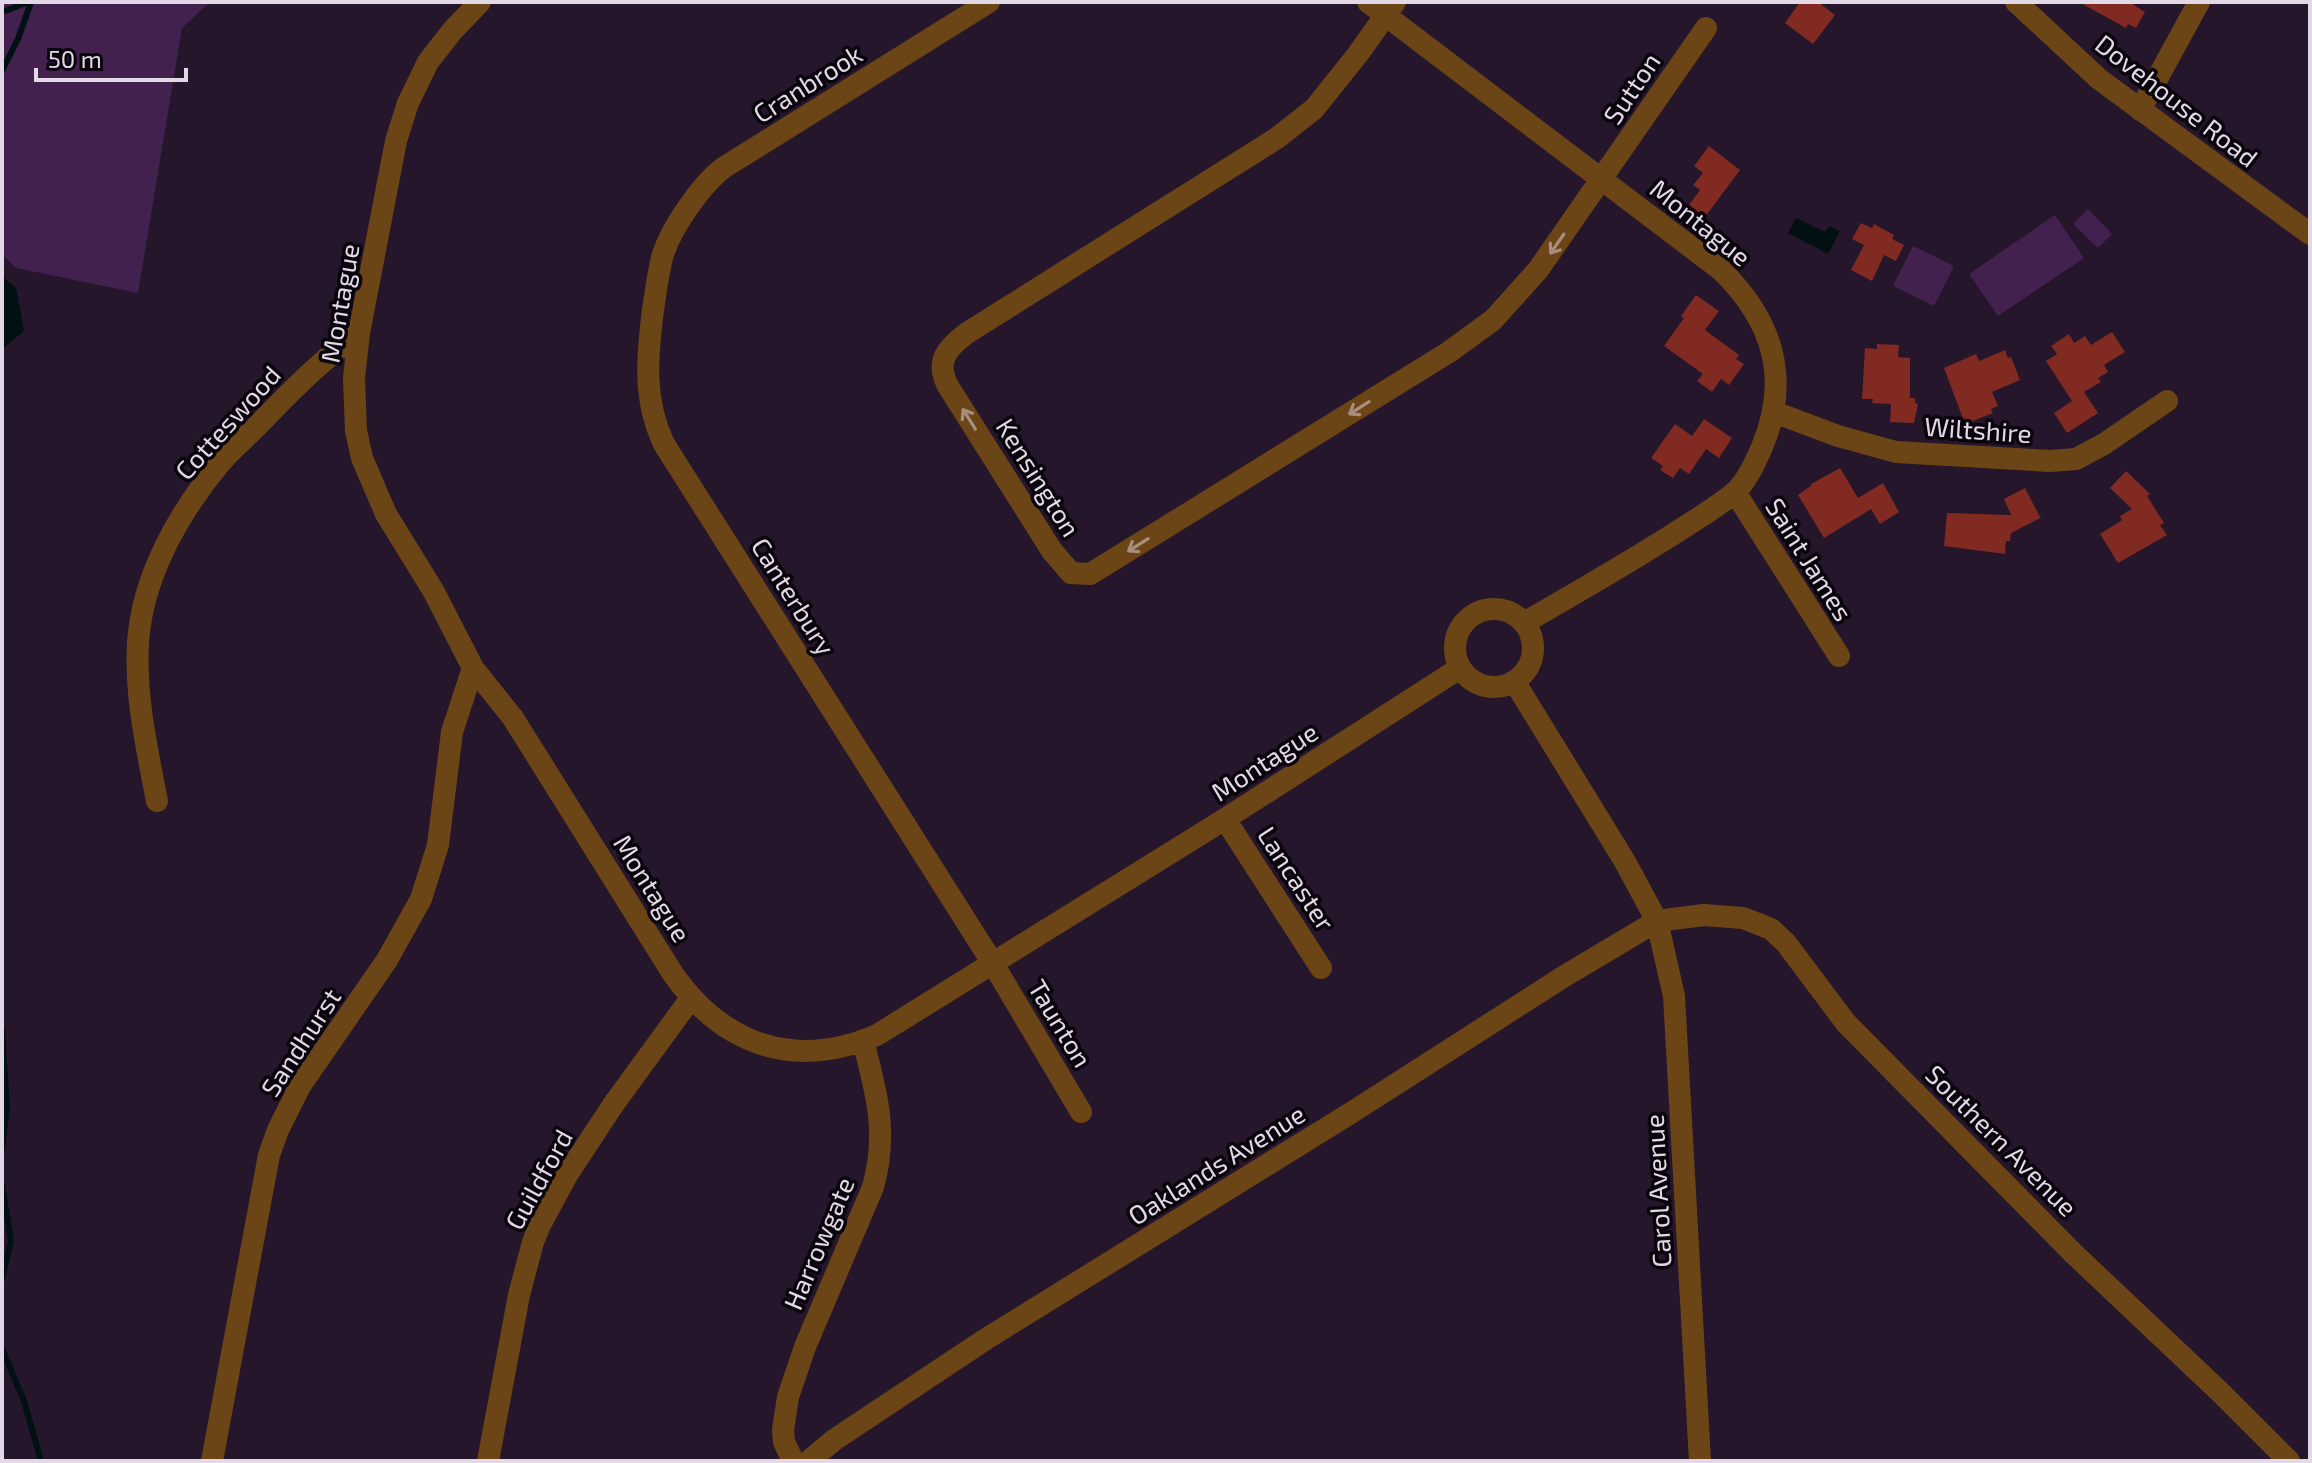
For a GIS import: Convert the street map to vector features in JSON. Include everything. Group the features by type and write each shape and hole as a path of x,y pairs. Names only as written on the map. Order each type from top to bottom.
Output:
{"street":[{"name":"Montague","path":"480,2 428,62 408,103 396,141 359,333 354,378 354,403 362,458 386,514 434,592 473,668 513,718 691,998 715,1020 758,1044 805,1052 837,1050 877,1035 1225,819 1460,668"},
{"name":"Cranbrook","path":"675,232 697,196 723,168 989,2"},
{"name":"Dovehouse Road","path":"2016,2 2099,79 2310,234"},
{"path":"2140,110 2199,2"},
{"name":"Montague","path":"1383,6 1602,181 1707,259 1744,294 1766,331 1771,349 1776,378 1774,412 1757,460 1735,492 1632,560 1524,623"},
{"name":"Kensington","path":"1383,6 1320,102 1277,138 967,333 944,355 942,368 948,386 1066,569 1083,574 1100,568 1449,352 1493,320 1538,270 1602,181"},
{"name":"Sutton","path":"1602,181 1706,28"},
{"name":"Canterbury","path":"675,232 664,253 648,352 648,389 657,428 992,962"},
{"name":"Cotteswood","path":"157,801 140,705 138,661 142,614 158,564 181,517 221,462 296,386 359,333"},
{"name":"Wiltshire","path":"1774,412 1838,436 1896,452 2050,461 2076,459 2104,444 2167,401"},
{"name":"Saint James","path":"1735,492 1839,656"},
{"path":"1501,609 1524,623 1533,647 1524,672 1514,681 1503,686 1479,684 1468,678 1460,668 1455,657 1458,631 1476,613 1501,609"},
{"name":"Sandhurst","path":"212,1461 269,1155 300,1086 387,960 421,899 438,845 452,732 473,668"},
{"name":"Carol Avenue","path":"1514,681 1624,860 1657,921 1674,996 1700,1461"},
{"name":"Lancaster","path":"1225,819 1321,968"},
{"name":"Southern Avenue","path":"1657,921 1713,915 1743,918 1771,929 1786,943 1846,1023 2073,1253 2289,1461"},
{"name":"Oaklands Avenue","path":"809,1461 867,1417 986,1339 1657,921"},
{"name":"Taunton","path":"992,962 1081,1112"},
{"name":"Guildford","path":"488,1461 519,1295 537,1234 567,1175 691,998"},
{"name":"Harrowgate","path":"793,1461 784,1442 783,1430 788,1397 805,1347 873,1187 882,1143 877,1101 863,1041"}],"shaded area":[{"path":"2,2 210,2 182,28 138,293 16,268 2,254"},
{"path":"2088,209 2112,234 2098,248 2073,224"},
{"path":"2055,215 2084,258 1998,316 1969,274"},
{"path":"1796,218 1825,232 1829,226 1840,231 1828,254 1788,233"},
{"path":"1913,246 1954,266 1934,306 1893,286"},
{"path":"2,276 16,288 24,331 2,349"}],"building":[{"path":"1800,2 1818,2 1835,15 1813,44 1785,23"},
{"path":"2079,2 2129,2 2145,12 2136,28 2128,24 2126,28"},
{"path":"1709,146 1740,170 1705,217 1689,205 1700,190 1693,185 1703,173 1694,166"},
{"path":"1861,223 1872,228 1874,224 1894,235 1892,239 1904,245 1896,261 1884,255 1872,281 1851,270 1864,245 1852,239"},
{"path":"1696,295 1719,311 1705,330 1739,355 1736,359 1744,364 1729,385 1721,379 1712,392 1697,381 1703,374 1664,346"},
{"path":"2112,332 2125,352 2104,365 2108,372 2098,378 2101,382 2084,392 2098,413 2067,433 2054,413 2072,401 2046,361 2057,354 2051,346 2069,334 2074,343 2085,336 2091,345"},
{"path":"1877,344 1899,345 1898,357 1910,358 1910,398 1915,398 1918,404 1914,423 1890,422 1891,404 1862,399 1865,348 1877,349"},
{"path":"2005,350 2020,380 1992,392 1998,406 1991,409 1993,413 1965,424 1944,368 1976,354 1979,361"},
{"path":"1704,419 1732,438 1719,458 1706,449 1689,474 1680,468 1673,478 1660,470 1663,466 1651,458 1675,424 1692,436"},
{"path":"1840,468 1858,498 1883,483 1899,512 1880,524 1871,509 1824,538 1798,495"},
{"path":"2126,471 2150,494 2147,496 2164,523 2160,525 2167,535 2118,563 2100,534 2122,520 2120,516 2132,509 2110,488"},
{"path":"2025,488 2042,517 2011,533 2010,541 2006,541 2005,554 1944,546 1947,513 2011,515 2004,499"}],"waterway":[{"path":"2,12 29,2"},
{"path":"2,71 31,2"},
{"path":"2,1030 7,1108 2,1149"},
{"path":"2,1185 11,1241 2,1279"},
{"path":"2,1349 24,1401 41,1461"}]}
